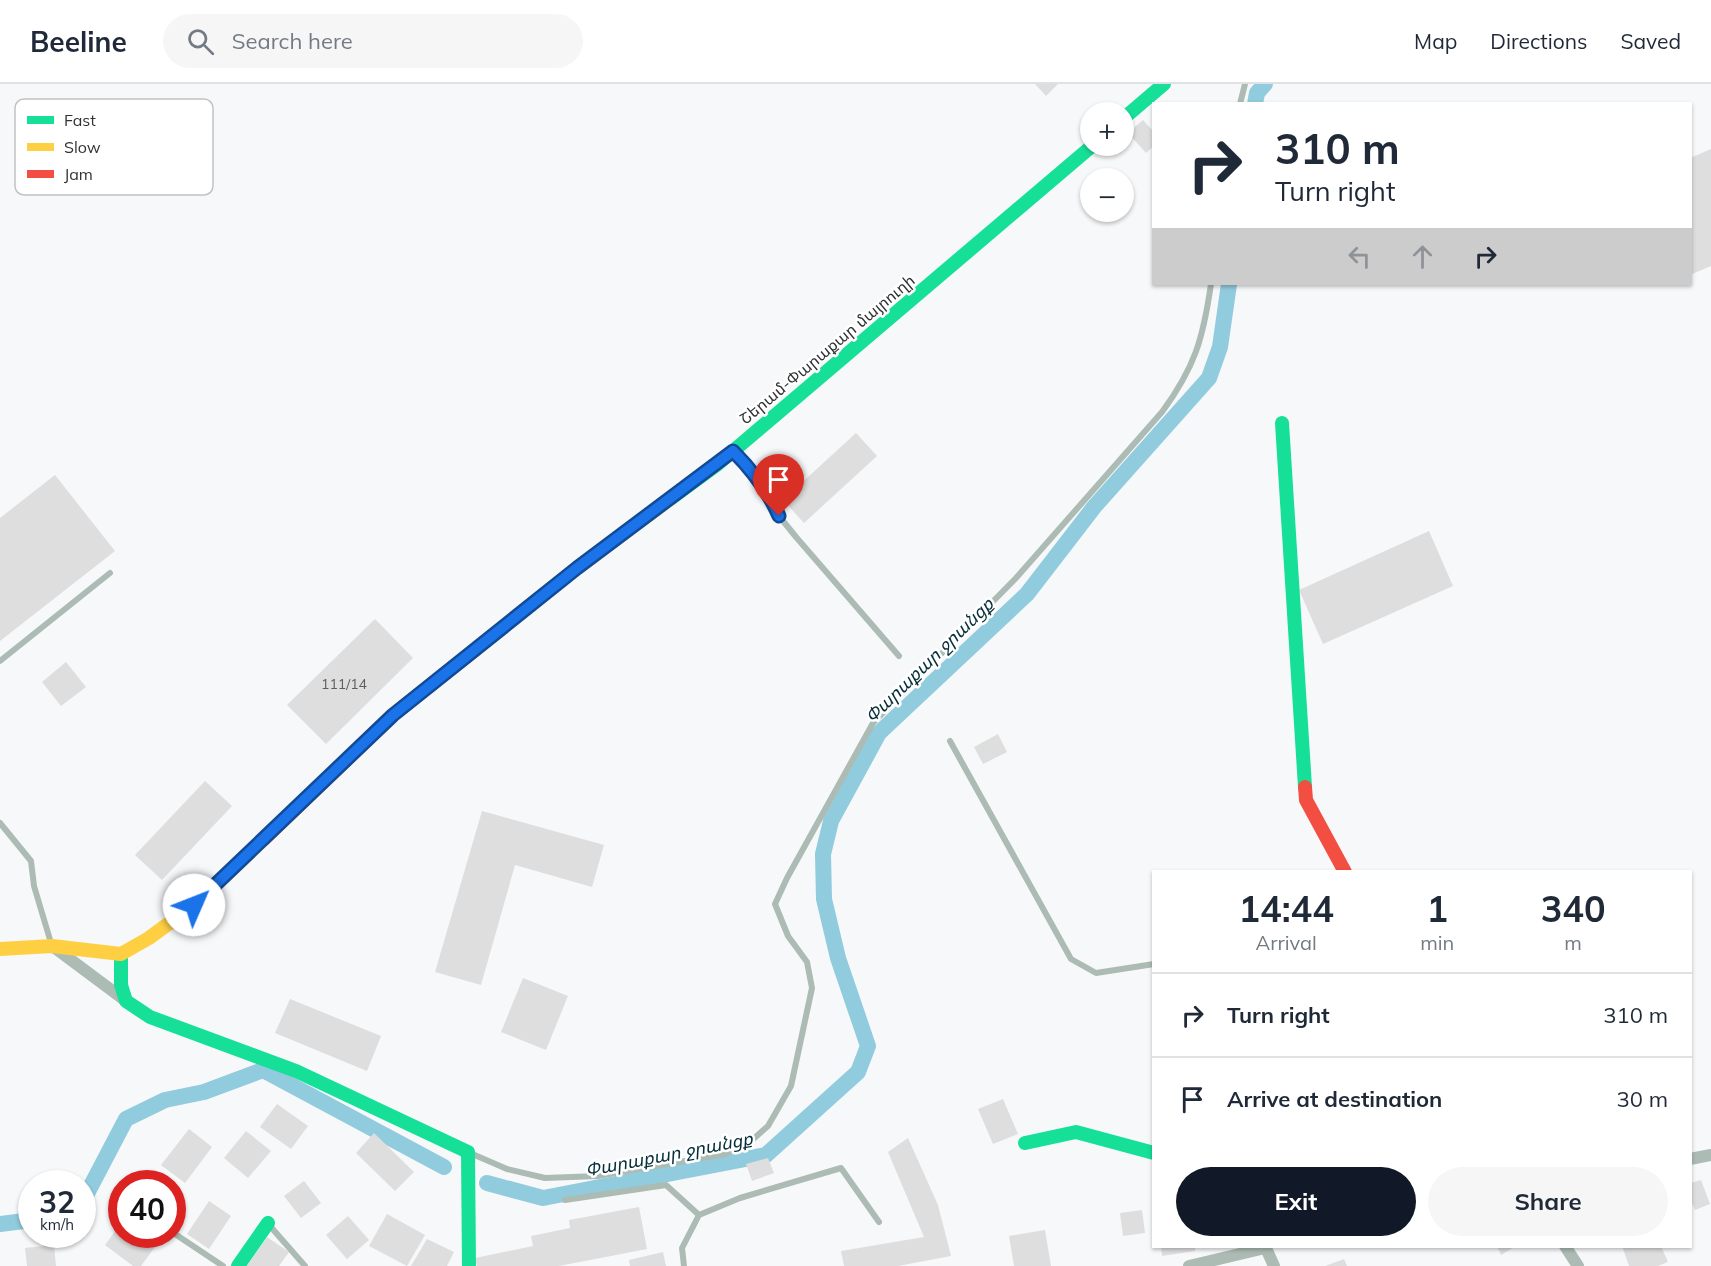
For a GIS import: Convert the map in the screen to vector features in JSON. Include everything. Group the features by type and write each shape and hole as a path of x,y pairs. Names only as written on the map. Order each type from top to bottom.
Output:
{"street":[{"path":"1134,110 1164,84"},
{"name":"Շերամ-Փարաքար մայրուղի","path":"121,954 149,938 194,905 393,715 577,568 733,451 1080,156"},
{"path":"1282,423 1306,800 1344,870"},
{"path":"0,949 52,946 87,952 121,954 122,986 126,1001"},
{"path":"52,946 150,1017 296,1071 468,1152 469,1266"},
{"path":"1024,1143 1076,1132 1152,1152"},
{"path":"1692,1159 1711,1155"},
{"path":"238,1266 268,1223"},
{"path":"1189,1266 1261,1248"},
{"path":"1265,1248 1274,1266"},
{"path":"1565,1248 1578,1266"}],"lane":[{"path":"1240,102 1245,84"},
{"path":"468,1152 507,1169 544,1178 598,1176 725,1154 750,1142 768,1126 791,1086 812,988 807,962 788,936 775,904 787,878 873,723 1016,578 1162,412 1181,386 1198,353 1211,285"},
{"path":"733,451 750,468 771,499 779,516 796,537 899,656"},
{"path":"0,661 110,573"},
{"path":"950,741 1071,959 1096,973 1152,964"},
{"path":"0,823 31,861 34,886 52,946"},
{"path":"684,1266 682,1248 699,1215 740,1198 842,1168 879,1222"},
{"path":"565,1200 666,1185 699,1215"},
{"path":"268,1223 305,1266"},
{"path":"186,1241 223,1266"}],"building":[{"path":"1035,84 1058,84 1046,96"},
{"path":"1143,120 1152,130 1152,148 1146,153 1134,140 1134,128"},
{"path":"1711,149 1711,266 1692,274 1692,157"},
{"path":"856,433 877,456 804,523 783,500"},
{"path":"55,475 115,551 0,641 0,518"},
{"path":"1429,531 1453,586 1323,644 1299,590"},
{"path":"375,619 413,658 326,744 287,705"},
{"path":"66,662 86,687 61,706 42,682"},
{"path":"998,734 1007,752 983,764 974,747"},
{"path":"205,781 232,806 162,880 135,855"},
{"path":"482,811 604,845 592,887 515,865 481,985 435,972"},
{"path":"523,978 568,996 546,1050 501,1032"},
{"path":"290,999 381,1036 367,1071 275,1033"},
{"path":"1003,1099 1018,1134 993,1144 978,1109"},
{"path":"277,1104 308,1126 291,1149 260,1127"},
{"path":"189,1129 212,1147 186,1182 186,1170 168,1170 161,1165"},
{"path":"246,1131 271,1151 248,1178 224,1158"},
{"path":"374,1133 414,1172 395,1191 356,1153"},
{"path":"908,1138 938,1205 951,1256 898,1266 844,1266 841,1251 924,1237 888,1152"},
{"path":"768,1158 774,1173 752,1181 746,1164"},
{"path":"1701,1180 1710,1204 1695,1210 1692,1203 1692,1182"},
{"path":"304,1181 321,1203 301,1218 284,1196"},
{"path":"209,1201 231,1216 209,1249 187,1234"},
{"path":"639,1207 647,1249 559,1266 477,1266 475,1258 533,1246 531,1236 570,1228 569,1220"},
{"path":"1142,1210 1145,1233 1123,1236 1120,1213"},
{"path":"387,1214 425,1235 407,1266 369,1246"},
{"path":"348,1216 369,1240 347,1259 326,1235"},
{"path":"1045,1230 1051,1266 1014,1266 1009,1236"},
{"path":"267,1237 289,1252 279,1266 247,1266"},
{"path":"427,1239 454,1252 447,1266 411,1266"},
{"path":"25,1248 54,1248 56,1266 27,1266"},
{"path":"109,1248 154,1248 141,1266 133,1266"},
{"path":"1161,1248 1195,1248 1195,1251 1162,1256"},
{"path":"1498,1248 1513,1248 1501,1255"},
{"path":"1623,1248 1662,1248 1668,1262 1658,1266 1629,1266"},
{"path":"663,1252 666,1266 630,1266 629,1260"},
{"path":"1344,1259 1347,1266 1325,1266"}],"waterway":[{"name":"Փարաքար ջրանցք","path":"1255,102 1257,93 1265,84"},
{"name":"Փարաքար ջրանցք","path":"487,1183 543,1198 766,1155 858,1072 868,1046 838,958 824,899 823,854 831,821 879,733 1027,594 1094,507 1209,378 1220,347 1229,285"},
{"name":"Փարաքար ջրանցք","path":"96,1176 126,1119 165,1100 204,1092 263,1070 444,1167"},
{"name":"Փարաքար ջրանցք","path":"0,1224 18,1222"}],"traffic: fast":[{"path":"1134,110 1164,84"},
{"path":"670,499 719,463 1080,156"},
{"path":"1282,423 1305,787"},
{"path":"121,954 121,985 126,1001 150,1017 296,1071 468,1152 469,1266"},
{"path":"1025,1143 1076,1132 1152,1152"},
{"path":"238,1266 268,1223"}],"traffic: slow":[{"path":"476,649 577,568 670,499"},
{"path":"0,949 52,946 121,954 149,938 194,905 264,839"}],"traffic: jam":[{"path":"264,839 393,715 476,649"},
{"path":"1305,787 1306,800 1344,870"}],"route":[{"path":"194,905 393,715 577,568 733,451 750,468 771,499 779,516"}]}
